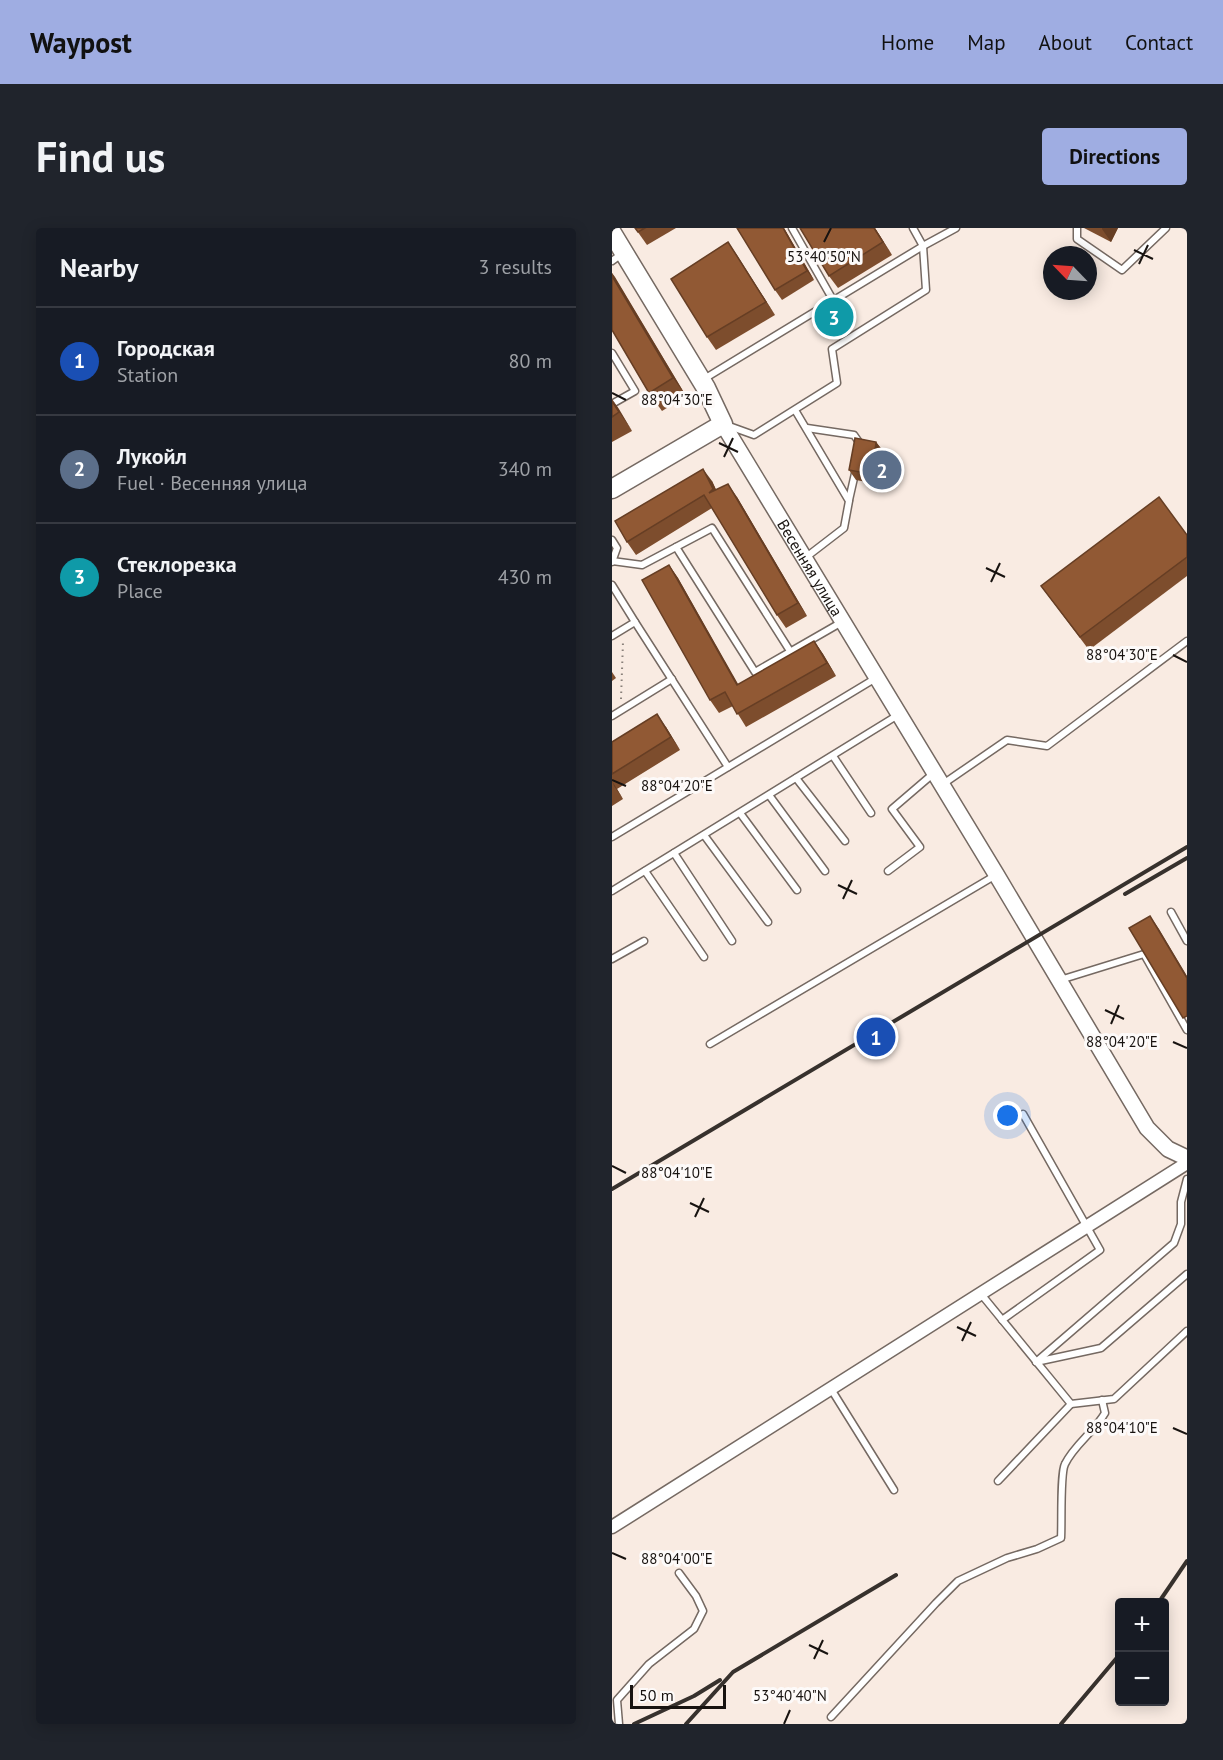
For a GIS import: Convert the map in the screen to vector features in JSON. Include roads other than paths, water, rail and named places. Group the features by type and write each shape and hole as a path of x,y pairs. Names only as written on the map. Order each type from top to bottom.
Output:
{"main road":[{"name":"Весенняя улица","path":"612,233 618,257 701,381 723,424"},
{"path":"612,489 723,424"}],"street":[{"name":"Весенняя улица","path":"723,424 1147,1128 1168,1149 1187,1158"},
{"path":"612,1527 1187,1163"}],"lane":[{"path":"792,228 833,300"},
{"path":"723,424 754,435 837,383 832,349 926,290 923,246 913,228"},
{"path":"701,381 956,228"},
{"path":"1077,228 1077,239 1122,270 1166,228"},
{"path":"612,353 635,391 612,404"},
{"path":"795,410 849,501"},
{"path":"807,429 854,435 861,444 859,456"},
{"path":"805,559 844,528 856,467"},
{"path":"612,540 617,548 612,562 642,565 712,528 790,651"},
{"path":"676,547 755,672 843,621"},
{"path":"612,585 728,767"},
{"path":"612,636 635,622"},
{"path":"888,871 920,848 892,809 938,779 1007,740 1047,746 1187,640"},
{"path":"612,837 877,677"},
{"path":"612,716 672,679"},
{"path":"612,891 899,714"},
{"path":"832,756 871,813"},
{"path":"796,778 845,841"},
{"path":"769,795 825,871"},
{"path":"740,813 797,890"},
{"path":"704,835 768,922"},
{"path":"674,853 732,941"},
{"path":"645,871 705,957"},
{"path":"710,1044 996,874"},
{"path":"1171,912 1187,940"},
{"path":"612,959 644,940"},
{"path":"1059,980 1144,954 1187,1030"},
{"path":"1002,1320 1100,1250 1023,1114"},
{"path":"1036,1362 1174,1243 1181,1224 1181,1202 1187,1179"},
{"path":"1036,1362 1101,1348 1187,1274"},
{"path":"981,1294 1071,1404"},
{"path":"998,1481 1071,1404 1114,1399 1187,1332"},
{"path":"831,1389 894,1490"},
{"path":"831,1717 958,1581 1007,1558 1037,1549 1061,1538 1063,1467 1105,1413 1102,1400"},
{"path":"619,1724 615,1701 649,1664 694,1629 703,1611 696,1596 679,1573"}],"railway":[{"path":"612,1189 1187,847"},
{"path":"1125,894 1187,858"},
{"path":"1162,1598 1187,1561"},
{"path":"686,1724 733,1672 896,1575"},
{"path":"1061,1724 1115,1660"},
{"path":"634,1724 694,1696 720,1680"}],"place":[{"name":"Стеклорезка","path":"834,317"},
{"name":"Лукойл","path":"882,470"},
{"name":"Городская","path":"876,1037"}]}
